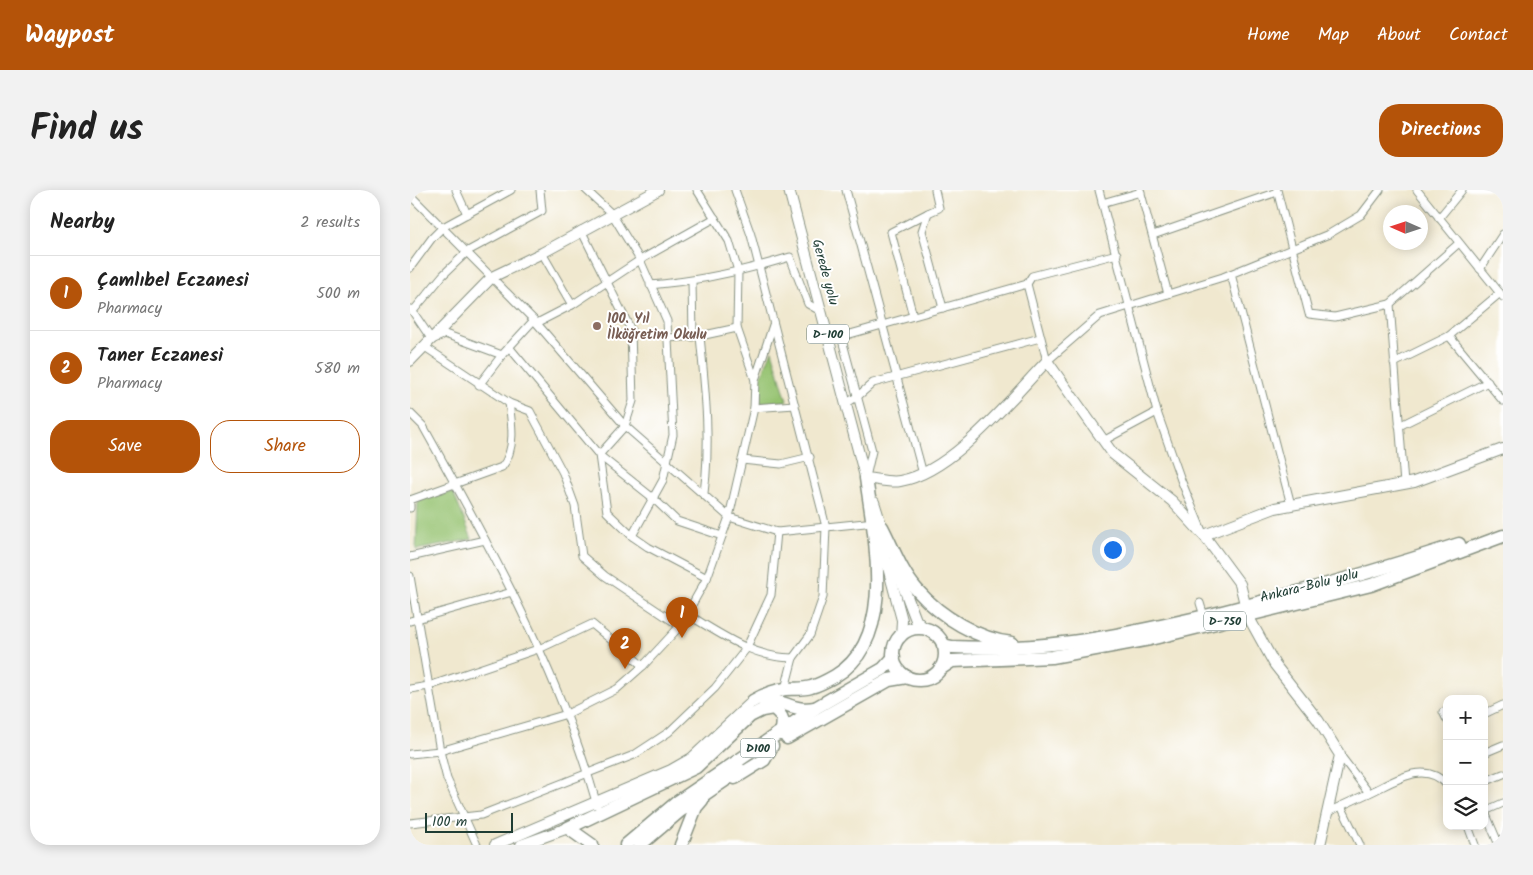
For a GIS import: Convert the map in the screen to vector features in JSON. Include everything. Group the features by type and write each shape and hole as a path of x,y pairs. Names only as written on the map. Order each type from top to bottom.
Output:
{"highway":[{"path":"753,701 763,695 785,689 811,687 836,675 857,656 869,631 878,590 878,523 866,478"},
{"path":"878,523 918,591 944,614 974,631 1002,642 1042,646"},
{"name":"Ankara-Bolu yolu","path":"940,669 952,662 1052,657 1150,639 1368,574 1461,543 1503,526"},
{"name":"Ankara-Bolu yolu","path":"944,645 984,649 1042,646 1145,630 1204,616 1247,611 1371,586 1503,536"},
{"path":"907,677 896,665 894,649 900,637 912,630 925,629 933,632 944,645 944,662 940,669"},
{"name":"D100","path":"626,845 676,802 781,734 817,707 883,669 894,657"},
{"name":"D100","path":"640,845 680,811 772,746 889,680 907,677 921,680 935,675 940,669"},
{"path":"753,701 782,702 792,708 802,710 817,707"},
{"path":"592,845 568,828 598,807 696,767 750,716 762,710 773,708 781,714 784,722 781,734"},
{"path":"681,845 696,807 704,799 764,760 772,746"}],"street":[{"path":"456,190 467,214"},
{"path":"540,190 542,211 468,251 412,309 428,344 479,385 509,404 530,411 563,473 575,506 582,556 605,576 680,626"},
{"path":"586,190 612,214 640,260 667,321 673,435 668,463 653,498 632,536"},
{"path":"697,190 729,241 738,271 737,328 756,380"},
{"path":"735,190 751,235 773,324 810,457 826,527 823,597 810,635 793,658 785,689"},
{"name":"Gerede yolu","path":"789,190 866,478"},
{"path":"846,190 923,474"},
{"path":"913,316 891,232 939,208 935,190"},
{"path":"1099,190 1131,305 1157,412 1181,480 1204,535"},
{"path":"840,336 872,452 866,478 899,482 923,474 970,442 1046,360 1100,314 1230,274 1329,234 1361,214 1380,190"},
{"path":"1394,363 1449,336 1501,295 1417,190"},
{"path":"1440,218 1462,190"},
{"path":"410,268 432,238 444,228 508,191"},
{"path":"410,361 492,277 542,253 655,191"},
{"path":"1102,202 1141,191 1168,294"},
{"path":"1152,235 1277,191 1309,314 1334,317 1390,304 1459,243"},
{"path":"410,194 536,322 625,426 704,493 729,517 776,532 878,523"},
{"path":"928,213 922,231 943,308"},
{"path":"479,385 502,355 536,322 572,305 640,260 715,218"},
{"path":"581,230 609,282 631,330 633,401 625,426 599,455 607,512 632,536 648,548 708,578"},
{"path":"1480,268 1503,234"},
{"path":"542,253 572,305"},
{"path":"830,340 1027,284 1032,276 1117,254"},
{"path":"650,285 692,281 759,267 790,257 808,304 822,312"},
{"path":"1230,274 1291,505"},
{"path":"692,281 697,336 706,393 706,477 704,493"},
{"path":"1027,284 1046,360 1113,454 1172,501 1204,535 1240,584 1247,611 1275,665 1318,720 1340,755 1369,793"},
{"path":"1390,304 1404,484"},
{"path":"410,754 440,751 567,714 616,689 643,666 680,626 708,578 729,517 754,408 756,380 773,324"},
{"path":"667,338 697,336 737,328"},
{"path":"428,344 445,334 502,355"},
{"path":"1449,336 1503,400"},
{"path":"847,403 873,383 1040,338"},
{"path":"510,347 599,455 653,498 677,521 722,536"},
{"path":"1399,426 1488,382"},
{"path":"410,508 410,500 502,466 507,460 512,427 509,404"},
{"path":"754,408 795,405"},
{"path":"410,412 424,426 541,648 567,714 598,807"},
{"path":"1103,441 1157,412"},
{"path":"1204,535 1275,508 1414,482 1503,449"},
{"path":"742,460 781,464 810,457"},
{"path":"878,523 916,620 925,629"},
{"path":"878,523 902,620 900,637"},
{"path":"410,823 481,814 634,754 669,732 714,688 746,649 770,595 776,532"},
{"path":"410,557 485,540"},
{"path":"410,576 414,621 429,686 440,751 447,779 477,845"},
{"path":"414,621 512,592"},
{"path":"1200,603 1204,616"},
{"path":"686,614 746,649 777,658 793,658"},
{"path":"410,689 429,686 541,648 592,624 643,666"},
{"path":"495,845 598,807 671,770 692,758 753,701"},
{"path":"1488,712 1503,705"},
{"path":"1488,751 1503,745"},
{"path":"1320,845 1340,755"},
{"path":"1328,812 1418,772 1438,775 1443,781"},
{"path":"1488,780 1503,774"},
{"path":"1488,809 1503,803"},
{"path":"1341,806 1360,845"},
{"path":"1488,819 1499,845"},
{"path":"521,845 568,828"},
{"path":"1469,830 1475,845"}],"green space":[{"path":"772,350 787,401 760,403 759,382"},
{"path":"453,492 472,539 416,550 418,503 422,499"}],"place":[{"name":"100. Yıl İlköğretim Okulu","path":"597,326"},
{"name":"Çamlıbel Eczanesi","path":"682,638"},
{"name":"Taner Eczanesi","path":"625,669"}]}
